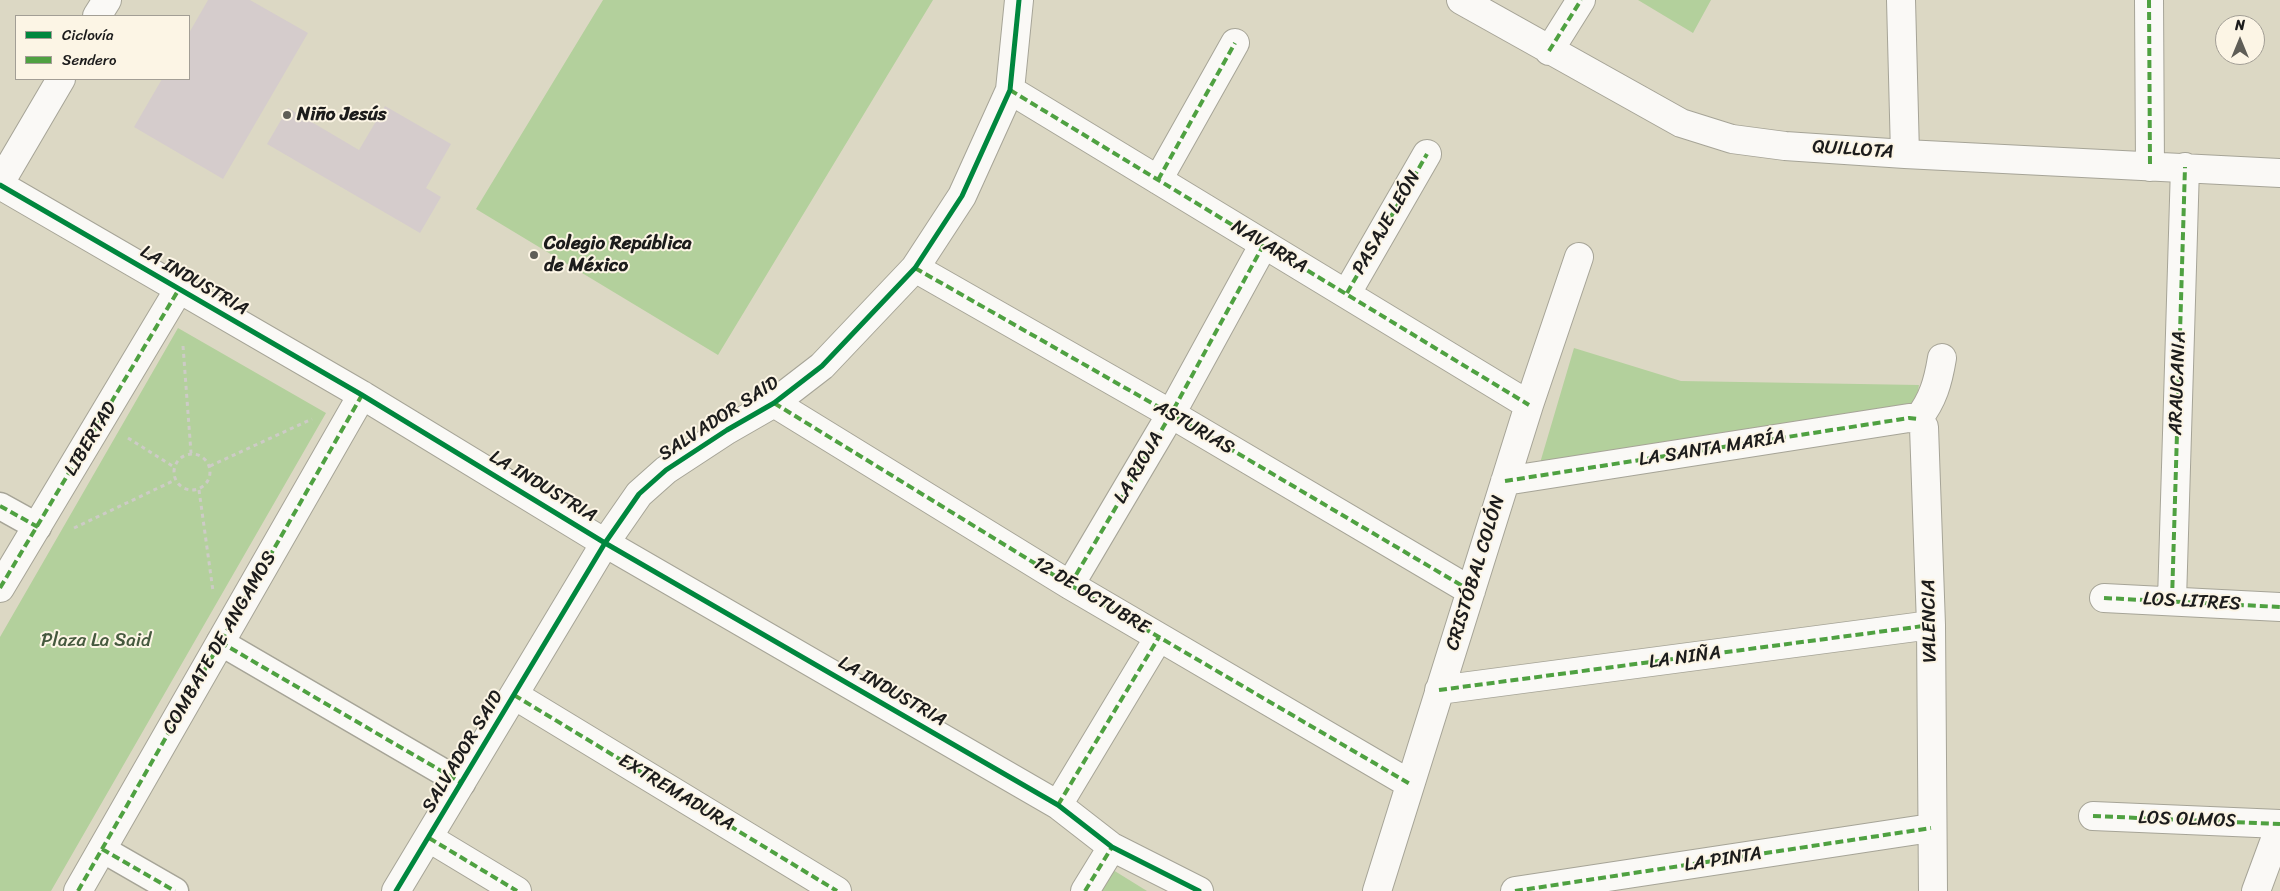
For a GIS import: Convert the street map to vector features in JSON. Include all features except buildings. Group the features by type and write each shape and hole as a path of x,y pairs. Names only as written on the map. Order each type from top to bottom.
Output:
{"street":[{"path":"98,15 107,0"},
{"name":"SALVADOR SAID","path":"396,891 605,543 639,494 666,470 727,430 774,403 822,366 915,268 962,196 1010,90 1019,0"},
{"name":"QUILLOTA","path":"1461,0 1549,51 1681,123 1732,139 1784,146 1905,154 2280,173"},
{"path":"1549,51 1581,0"},
{"path":"1901,0 1905,154"},
{"path":"2149,0 2150,167"},
{"path":"1158,180 1235,43"},
{"path":"0,184 60,80"},
{"name":"NAVARRA","path":"1010,90 1529,404"},
{"name":"PASAJE LEÓN","path":"1347,293 1427,154"},
{"name":"ARAUCANIA","path":"2172,600 2184,167"},
{"name":"LA INDUSTRIA","path":"0,184 362,395 605,543 1058,805 1112,847 1199,891"},
{"name":"LA RIOJA","path":"1070,585 1171,414 1264,244"},
{"name":"CRISTÓBAL COLÓN","path":"1376,891 1529,404 1579,257"},
{"name":"ASTURIAS","path":"915,268 1171,414 1471,591"},
{"name":"LIBERTAD","path":"0,588 102,422 180,289"},
{"path":"1918,419 1931,402 1939,380 1942,358"},
{"name":"COMBATE DE ANGAMOS","path":"78,891 362,395"},
{"name":"12 DE OCTUBRE","path":"774,403 1070,585 1410,784"},
{"name":"LA SANTA MARÍA","path":"1505,481 1909,418 1918,419"},
{"name":"VALENCIA","path":"1918,419 1924,427 1931,625 1931,828 1933,891"},
{"path":"0,506 38,527"},
{"name":"LOS LITRES","path":"2104,598 2280,607"},
{"name":"LA NIÑA","path":"1440,690 1931,625"},
{"path":"1058,805 1159,637"},
{"path":"220,642 462,783"},
{"name":"EXTREMADURA","path":"514,695 837,891"},
{"name":"LOS OLMOS","path":"2093,816 2280,825"},
{"path":"2256,891 2280,825"},
{"name":"LA PINTA","path":"1515,891 1931,828"},
{"path":"429,838 517,891"},
{"path":"1085,891 1112,847"},
{"path":"102,849 175,891"}],"path":[{"path":"183,337 190,453"},
{"path":"210,466 318,416"},
{"path":"102,422 174,467"},
{"path":"190,453 203,456 210,466 211,476 207,484 199,490 185,490 175,480 174,467 180,458 190,453"},
{"path":"72,529 175,480"},
{"path":"199,490 214,595"}],"green space":[{"path":"603,0 933,0 718,355 476,209"},
{"path":"1638,0 1711,0 1693,33"},
{"name":"Plaza La Said","path":"178,328 326,413 51,891 0,891 0,637"},
{"path":"1574,348 1681,381 1919,385 1915,407 1540,463"},
{"path":"1105,865 1147,891 1090,891"}],"marked path":[{"path":"1549,51 1581,0"},
{"path":"2149,0 2150,167"},
{"path":"1158,180 1235,43"},
{"path":"1010,90 1529,405"},
{"path":"1347,293 1427,154"},
{"path":"2172,600 2185,167"},
{"path":"1070,585 1171,414 1264,244"},
{"path":"915,268 1171,414 1471,591"},
{"path":"0,588 179,289"},
{"path":"78,891 362,395"},
{"path":"774,403 1070,585 1410,784"},
{"path":"1505,481 1909,418 1918,419"},
{"path":"0,506 38,527"},
{"path":"2104,598 2280,607"},
{"path":"1439,690 1931,625"},
{"path":"1058,805 1159,637"},
{"path":"220,642 462,783"},
{"path":"514,695 837,891"},
{"path":"2093,816 2280,824"},
{"path":"1515,891 1931,828"},
{"path":"429,838 517,891"},
{"path":"1085,891 1112,847"},
{"path":"102,849 175,891"}],"cycle path":[{"path":"396,891 605,543 639,494 666,470 727,430 774,403 822,366 915,268 962,196 1010,90 1019,0"},
{"path":"0,185 362,395 605,543 1058,805 1112,847 1199,891"}],"place":[{"name":"Niño Jesús","path":"287,115"},
{"name":"Colegio República de México","path":"534,255"}]}
